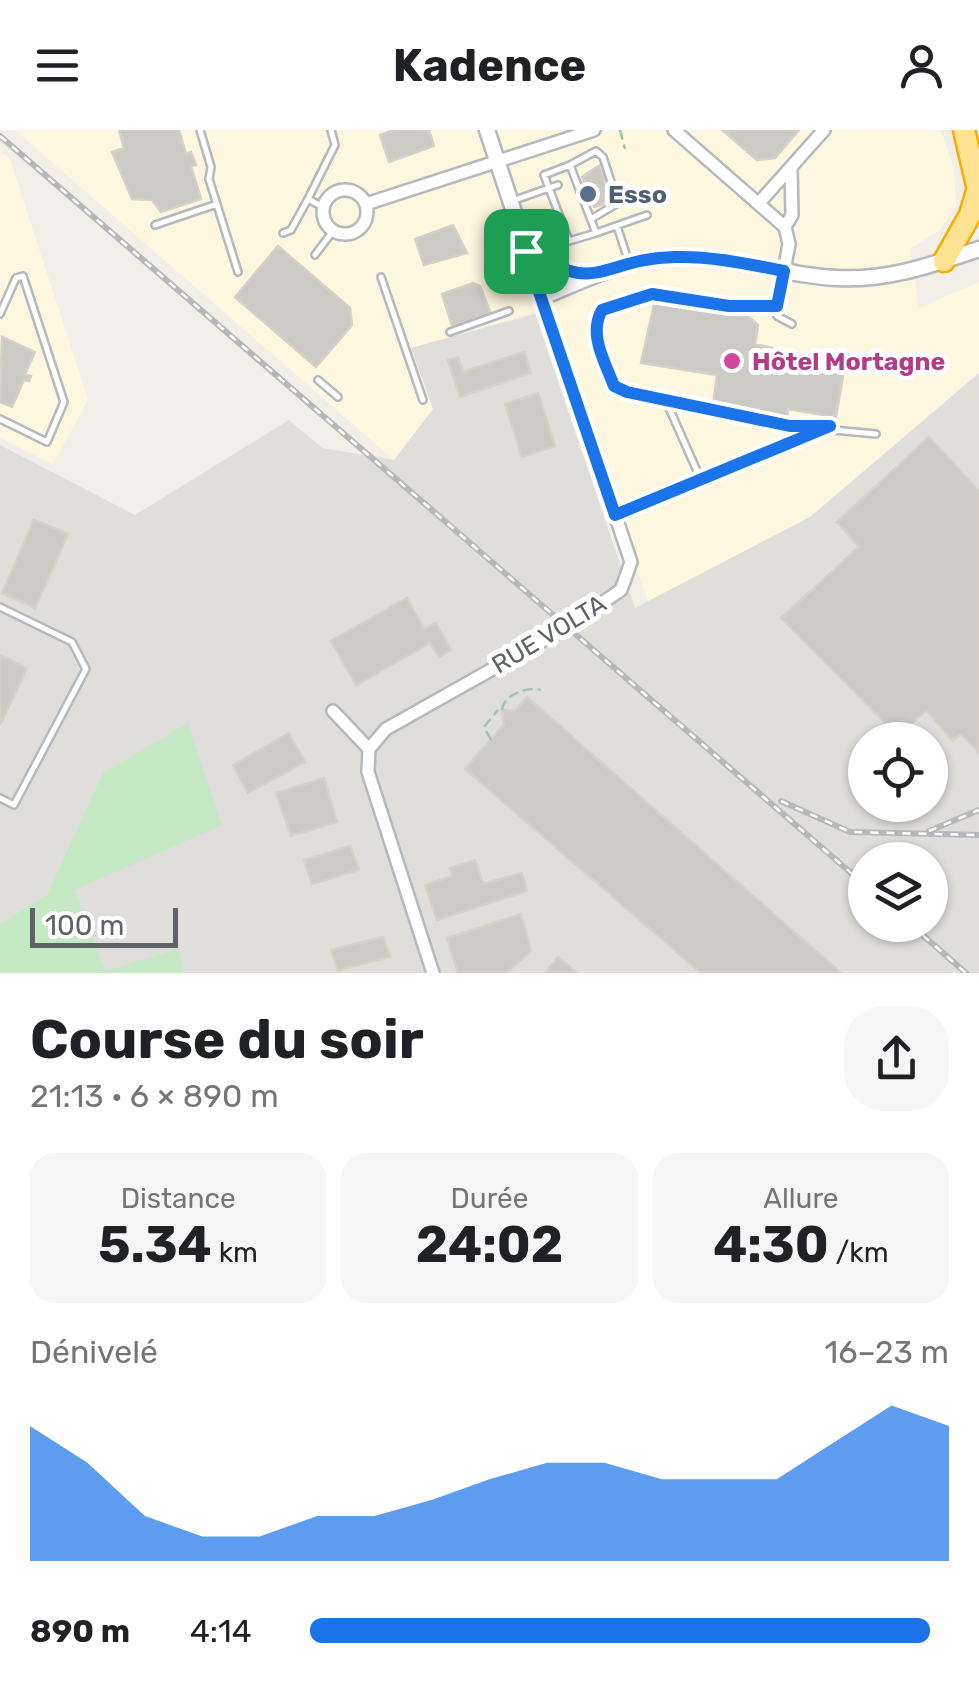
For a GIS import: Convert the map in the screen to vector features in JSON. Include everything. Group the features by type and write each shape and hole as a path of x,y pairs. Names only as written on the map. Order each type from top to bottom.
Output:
{"highway":[{"path":"944,261 978,192 964,130"}],"street":[{"name":"RUE VOLTA","path":"369,749 386,729 567,627 621,590 631,562 487,130"},
{"path":"366,204 594,130"},
{"path":"674,130 785,227 789,244 784,271"},
{"path":"759,204 824,130"},
{"path":"785,227 792,215 791,168"},
{"path":"342,190 357,192 366,204 367,218 358,230 345,234 326,224 323,207 329,196 342,190"},
{"path":"522,242 562,270 595,276"},
{"path":"542,297 629,263 697,257 831,278 896,276 979,249"},
{"path":"334,711 369,749 368,772 433,973"}],"lane":[{"path":"200,130 238,272"},
{"path":"283,233 291,230 335,145 331,130"},
{"path":"541,132 545,145"},
{"path":"591,218 618,203 603,156 596,151 544,175 570,240 646,215"},
{"path":"570,165 576,193 596,233"},
{"path":"510,202 558,185"},
{"path":"554,201 562,198"},
{"path":"308,200 323,207"},
{"path":"155,224 217,204"},
{"path":"577,208 585,205"},
{"path":"559,214 567,212"},
{"path":"617,226 629,263"},
{"path":"315,255 333,231"},
{"path":"784,271 778,316 792,324"},
{"path":"0,314 16,278 23,276 64,402 47,442 0,420"},
{"path":"381,277 423,400"},
{"path":"777,306 729,306 652,294 602,310 595,325 614,386 790,426 830,426 876,434"},
{"path":"450,332 510,310"},
{"path":"318,380 338,397"},
{"path":"665,399 700,480"},
{"path":"615,515 830,426"},
{"path":"0,607 72,642 86,669 14,805 0,798"}],"path":[{"path":"620,130 625,149"},
{"path":"490,740 484,727 513,692 524,692 529,687 541,690"}],"shaded area":[{"path":"15,130 941,130 954,169 956,206 940,230 910,249 919,308 979,282 979,373 810,517 648,601 544,309 412,348 433,409 394,460"},
{"path":"0,151 10,159 88,400 53,464 0,438"},
{"path":"535,314 635,608 810,517 979,373 979,973 184,973 176,950 105,972 75,890 102,774 47,894 0,924 0,445 135,515 289,420 322,448 394,460 433,409 411,348"}],"green space":[{"path":"188,723 222,825 75,890 105,971 177,949 184,973 0,973 0,924 47,894 102,774"}],"building":[{"path":"119,130 179,130 186,154 191,152 196,165 191,166 201,199 161,212 152,200 132,199 112,152 124,148"},
{"path":"394,130 429,130 434,146 389,162 380,135"},
{"path":"722,130 799,130 775,158 757,160"},
{"path":"600,165 611,202 594,207 582,177"},
{"path":"453,225 467,253 424,265 415,239"},
{"path":"278,246 350,308 352,325 316,367 235,297"},
{"path":"473,283 480,286 491,314 452,326 442,294"},
{"name":"Hôtel Mortagne","path":"655,300 749,317 758,325 755,344 845,365 836,417 788,409 787,420 713,406 717,375 641,363"},
{"path":"2,337 35,352 25,374 31,376 29,381 24,380 12,407 0,402"},
{"path":"524,352 531,373 460,397 448,360 458,357 463,372"},
{"path":"538,393 555,446 522,457 505,404"},
{"path":"929,437 979,491 979,753 961,734 953,741 948,735 948,722 936,722 926,710 913,722 884,722 781,618 859,547 837,522"},
{"path":"34,520 68,534 35,608 2,593"},
{"path":"407,598 424,629 436,623 451,650 439,657 430,643 356,685 331,641"},
{"path":"0,655 27,668 0,725"},
{"path":"527,697 841,973 701,973 465,769 504,724 502,710 515,711"},
{"path":"289,733 305,762 248,793 233,765"},
{"path":"324,778 337,822 291,836 276,793"},
{"path":"350,846 359,870 312,884 304,860"},
{"path":"475,860 483,884 522,873 527,891 437,920 425,885 452,876 450,868"},
{"path":"521,914 531,951 506,973 458,973 447,938"},
{"path":"383,937 390,957 338,970 331,950"},
{"path":"558,957 577,973 545,973"}],"railway":[{"path":"0,136 848,870"},
{"path":"781,801 850,832 979,835"},
{"path":"929,831 979,810"},
{"path":"930,942 966,973"}],"place":[{"name":"Esso","path":"588,194"},
{"name":"Hôtel Mortagne","path":"732,361"}],"route":[{"path":"522,242 542,259 580,276 595,276 629,263 672,256 726,260 784,271 777,306 729,306 652,294 602,310 595,325 597,339 614,386 627,392 790,426 830,426 615,515 526,251 522,242"}]}
